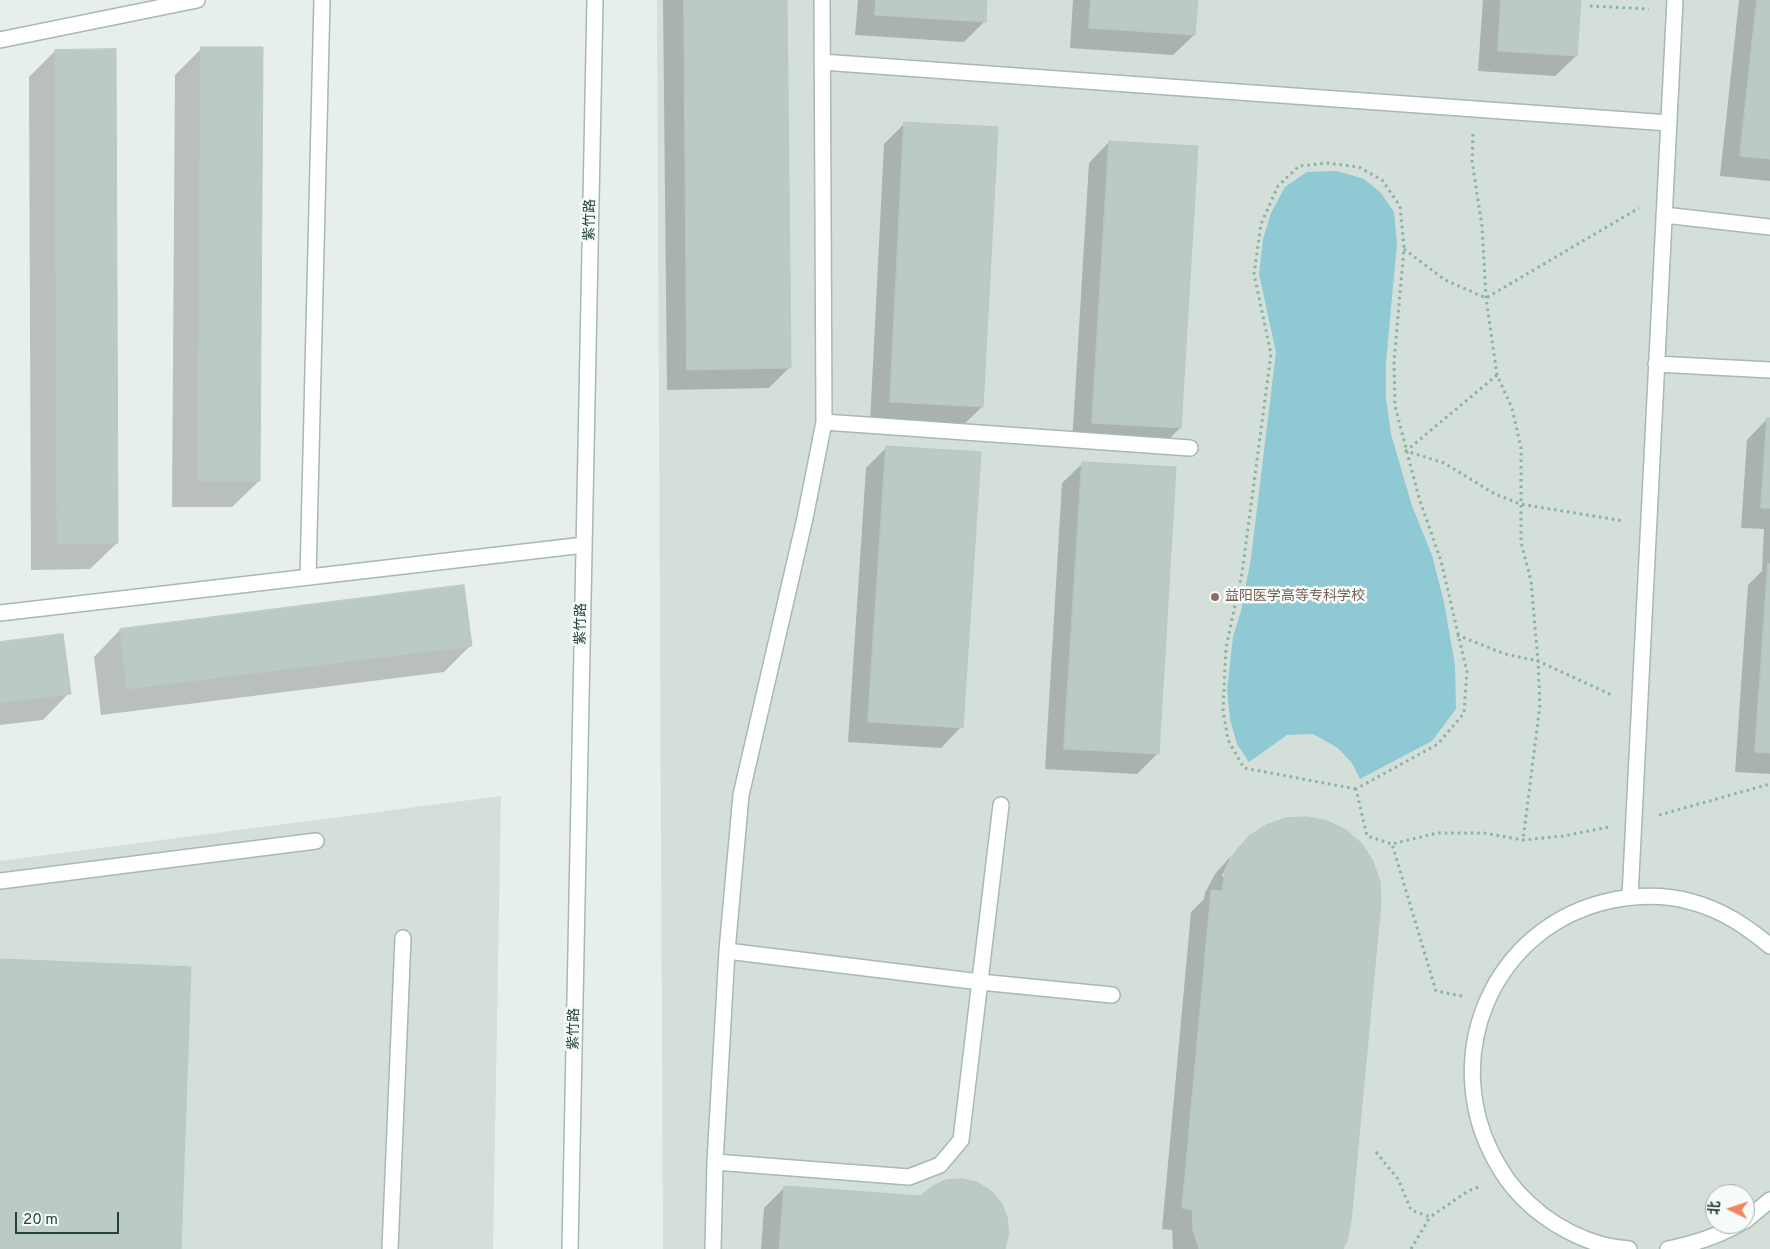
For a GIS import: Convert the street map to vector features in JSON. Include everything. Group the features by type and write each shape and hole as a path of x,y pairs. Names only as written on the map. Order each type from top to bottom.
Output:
{"street":[{"path":"0,40 197,0"},
{"path":"308,577 322,0"},
{"name":"紫竹路","path":"570,1249 595,0"},
{"path":"713,1249 715,1162 727,951 741,795 805,518 824,422 822,0"},
{"path":"1630,897 1674,5"},
{"path":"822,62 1669,123"},
{"path":"1664,215 1770,227"},
{"path":"1656,364 1770,370"},
{"path":"824,422 1190,448"},
{"path":"0,613 584,545"},
{"path":"715,1162 909,1177 940,1165 961,1140 1000,805"},
{"path":"0,881 316,841"},
{"path":"1630,1249 1604,1247 1575,1235 1549,1220 1525,1200 1504,1177 1489,1150 1478,1122 1472,1091 1472,1060 1477,1030 1487,1001 1502,974 1522,950 1545,930 1571,914 1600,903 1630,897 1661,897 1691,901 1720,912 1747,927 1770,946"},
{"path":"390,1249 403,938"},
{"path":"727,951 980,982 1112,995"},
{"path":"1755,1212 1770,1200"},
{"path":"1668,1249 1695,1244 1721,1234"}],"path":[{"path":"1590,6 1674,5"},
{"path":"1473,109 1472,160 1482,226 1486,298 1496,375 1512,408 1521,448 1521,542 1531,581 1538,660 1540,704 1523,840"},
{"path":"1328,163 1359,167 1382,180 1400,206 1404,248 1394,362 1395,406 1406,451 1419,498 1441,561 1466,672 1464,713 1438,744 1356,789 1244,768 1228,740 1223,710 1226,648 1242,573 1271,354 1254,274 1262,224 1278,186 1300,166 1328,163"},
{"path":"1486,298 1665,193"},
{"path":"1404,248 1445,280 1486,298"},
{"path":"1406,451 1496,375"},
{"path":"1406,451 1444,463 1495,494 1520,504 1649,525"},
{"path":"1457,634 1505,654 1538,660 1639,707"},
{"path":"1356,789 1367,836 1392,844 1437,833 1484,833 1523,840 1564,836 1634,822 1770,784"},
{"path":"1392,844 1436,991 1487,1001"},
{"path":"1376,1152 1398,1179 1411,1210 1430,1217"},
{"path":"1411,1249 1430,1217 1468,1191 1504,1177"}],"shaded area":[{"name":"益阳医学高等专科学校","path":"657,0 1770,0 1770,1249 663,1249"},
{"path":"501,796 493,1249 0,1249 0,861"}],"water":[{"path":"1337,171 1364,179 1381,193 1394,212 1397,243 1386,363 1386,398 1391,434 1412,506 1432,555 1444,602 1455,665 1456,709 1432,741 1360,779 1352,763 1338,748 1313,734 1287,735 1249,762 1237,744 1230,719 1227,690 1233,637 1241,611 1251,558 1276,352 1259,274 1263,239 1271,213 1285,187 1307,172"}],"building":[{"path":"684,0 787,0 791,368 687,370"},
{"path":"876,0 987,0 986,22 875,15"},
{"path":"1091,0 1198,0 1195,35 1089,28"},
{"path":"1501,0 1581,0 1577,56 1498,51"},
{"path":"1757,0 1770,0 1770,159 1740,156"},
{"path":"201,47 263,47 260,481 198,481"},
{"path":"116,49 118,543 57,544 55,50"},
{"path":"904,122 998,127 983,407 890,402"},
{"path":"1109,141 1198,146 1181,428 1092,423"},
{"path":"1767,418 1770,418 1770,508 1761,508"},
{"path":"886,446 981,452 963,728 868,722"},
{"path":"1082,462 1176,467 1159,754 1064,749"},
{"path":"1768,564 1770,564 1770,753 1755,752"},
{"path":"464,585 472,646 127,689 120,629"},
{"path":"63,634 71,694 0,703 0,642"},
{"path":"1307,817 1328,821 1346,830 1362,844 1373,861 1380,882 1381,902 1351,1221 1347,1241 1343,1249 1199,1249 1193,1230 1192,1210 1182,1208 1211,890 1222,891 1225,871 1235,852 1249,836 1266,825 1286,818"},
{"path":"0,959 191,967 181,1249 0,1249"},
{"path":"962,1179 977,1182 991,1191 1001,1202 1007,1217 1009,1233 1005,1249 779,1249 784,1186 921,1196 931,1187 946,1180"}],"place":[{"name":"益阳医学高等专科学校","path":"1215,597"}]}
